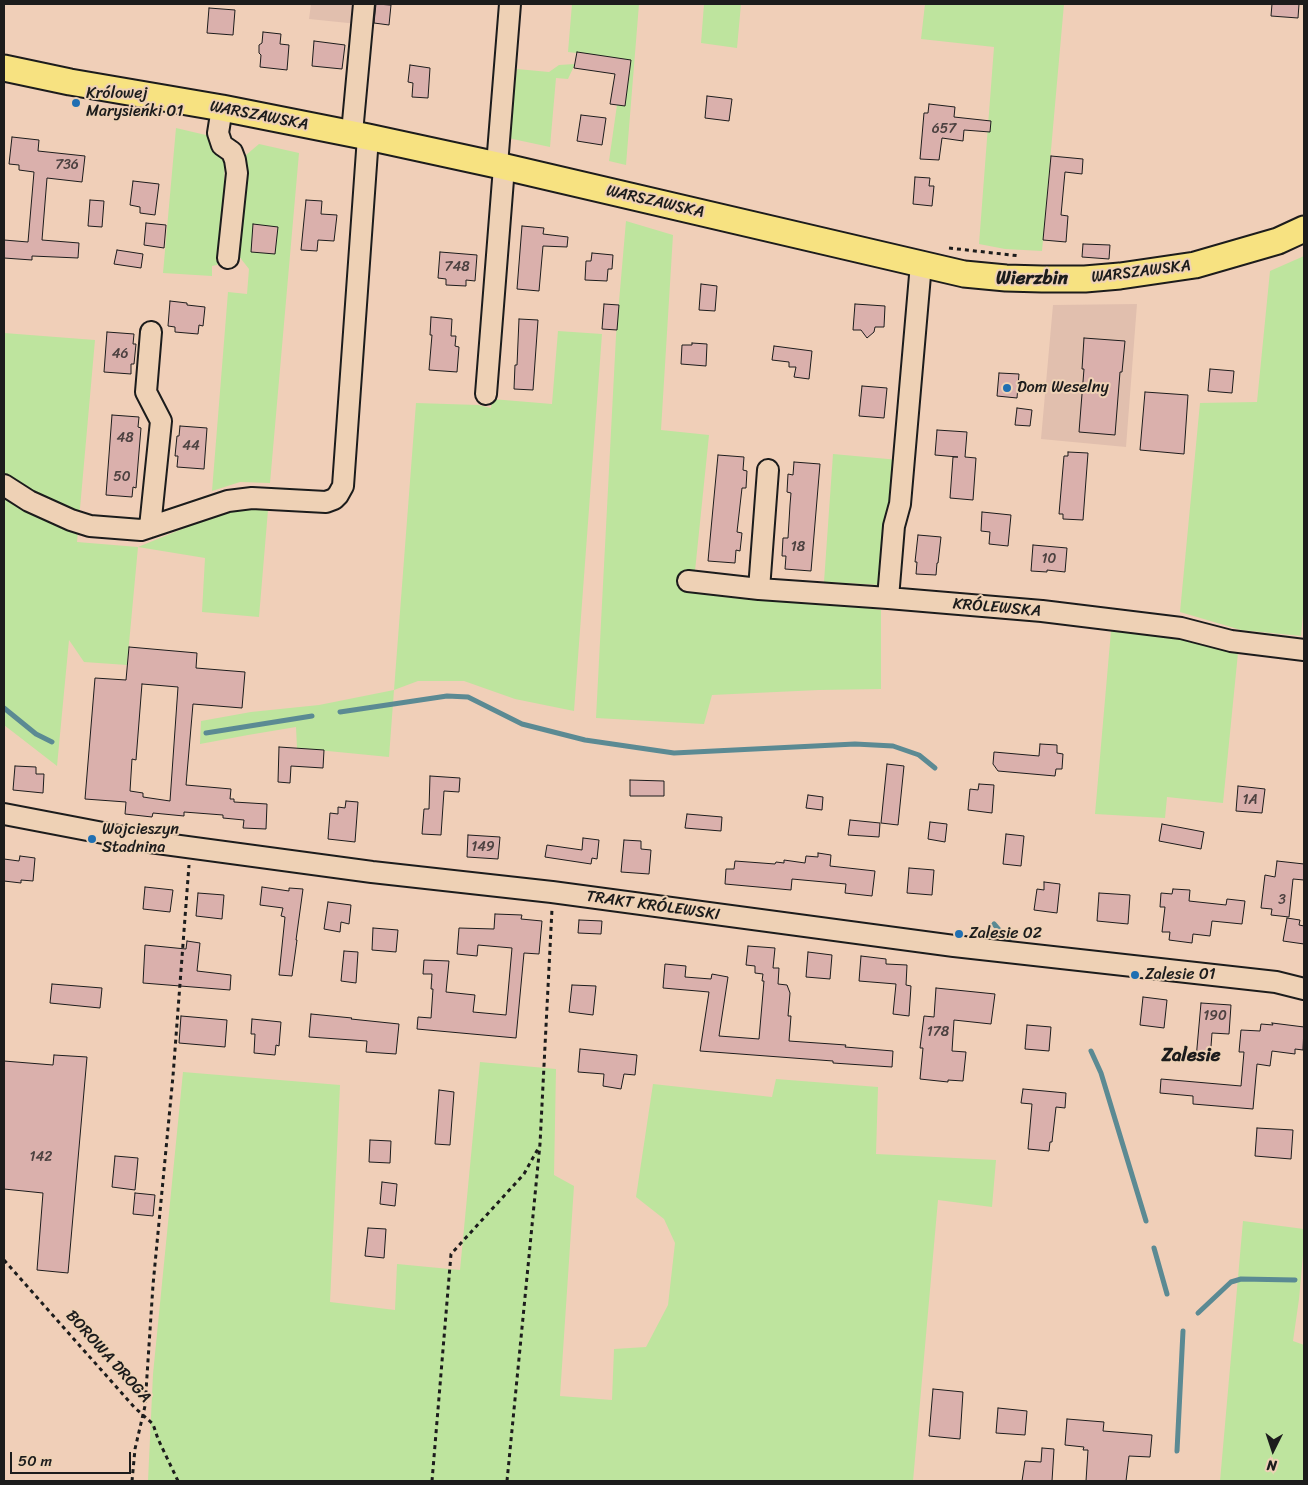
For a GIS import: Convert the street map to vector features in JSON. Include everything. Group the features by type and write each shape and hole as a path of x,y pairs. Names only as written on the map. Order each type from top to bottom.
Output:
{"main road":[{"name":"WARSZAWSKA","path":"4,68 70,82 222,108 359,135 964,274 1006,278 1085,279 1120,276 1195,265 1278,242 1304,229"}],"street":[{"path":"4,486 29,501 71,520 90,526 141,530 228,501 252,498 326,502 338,495 343,486 359,135 353,122 364,4"},
{"path":"486,394 510,4"},
{"path":"222,108 218,133 222,145 232,152 237,173 228,258"},
{"path":"888,598 894,526 900,504 921,264"},
{"path":"150,527 160,421 146,392 152,332"},
{"path":"759,589 768,470"},
{"name":"KRÓLEWSKA","path":"688,582 1042,611 1181,628 1231,641 1304,650"},
{"name":"TRAKT KRÓLEWSKI","path":"4,814 93,832 188,847 372,872 552,892 954,946 1276,982 1304,989"}],"path":[{"path":"943,247 1024,257"},
{"path":"132,1481 135,1449 145,1406 153,1285 173,1076 189,863 188,847"},
{"path":"507,1481 540,1144 552,892"},
{"path":"432,1481 451,1254 524,1174 540,1144"},
{"name":"BOROWA DROGA","path":"4,1260 134,1407 153,1424 178,1481"}],"shaded area":[{"path":"311,4 369,4 368,25 309,19"},
{"path":"1137,304 1126,447 1041,439 1053,305"}],"green space":[{"path":"572,4 639,4 626,165 609,161 617,105 625,106 631,60 568,52"},
{"path":"704,4 741,4 737,48 701,43"},
{"path":"925,4 1064,4 1042,251 1005,249 979,244 994,47 921,39"},
{"path":"575,64 568,79 556,78 550,147 508,138 517,69 549,72 559,65"},
{"path":"176,128 210,136 225,156 221,264 212,266 212,276 163,273"},
{"path":"259,144 299,153 270,483 240,482 212,491 228,292 247,294 249,269 238,255 246,155"},
{"path":"626,221 673,235 661,430 709,435 695,571 681,583 881,610 881,689 712,695 704,724 596,718 616,336"},
{"path":"1304,256 1304,603 1301,636 1241,630 1180,612 1200,403 1257,402 1270,271"},
{"path":"558,331 602,334 574,711 515,699 464,681 418,681 394,690 416,403 478,405 491,408 492,399 552,404"},
{"path":"4,333 95,340 77,542 138,547 127,665 84,662 69,640 57,766 4,725"},
{"path":"833,454 899,460 882,585 824,582"},
{"path":"236,507 268,510 259,617 202,612 205,558 138,547"},
{"path":"1111,631 1181,636 1238,653 1223,803 1167,797 1165,818 1095,814"},
{"path":"394,690 389,757 297,748 296,727 200,744 201,721 251,712 319,705"},
{"path":"480,1062 556,1069 554,1175 574,1186 560,1396 612,1400 614,1349 646,1347 668,1305 675,1243 664,1219 636,1197 653,1084 772,1097 776,1079 878,1087 876,1154 996,1160 992,1207 938,1200 913,1481 148,1481 153,1374 183,1072 340,1085 330,1302 395,1310 397,1264 460,1270"},
{"path":"1243,1221 1304,1229 1299,1299 1293,1341 1304,1345 1304,1481 1220,1481"}],"building":[{"path":"376,4 391,5 389,25 374,23"},
{"path":"1272,4 1299,4 1298,18 1271,16"},
{"path":"209,8 235,10 233,35 207,33"},
{"path":"263,32 281,34 280,44 289,45 287,70 260,67 261,55 259,53 259,45 262,43"},
{"path":"314,41 345,45 342,69 312,66"},
{"path":"577,52 631,60 625,106 610,104 615,74 574,68"},
{"path":"410,65 430,68 428,98 412,97 413,83 408,82"},
{"path":"707,96 732,99 729,121 705,118"},
{"path":"929,104 955,107 954,117 991,121 990,132 964,130 963,141 942,138 939,160 920,159 924,113 928,113"},
{"path":"581,115 606,118 602,145 577,141"},
{"path":"12,137 39,140 38,151 85,156 82,182 47,178 42,240 79,243 78,258 32,256 32,260 4,258 4,240 28,242 34,172 19,170 19,165 9,164"},
{"path":"1051,156 1083,159 1082,174 1065,172 1061,215 1068,216 1066,242 1043,240"},
{"path":"915,177 930,178 929,186 934,186 932,206 913,204"},
{"path":"133,181 159,184 155,215 140,213 140,207 130,205"},
{"path":"90,200 104,201 102,227 88,226"},
{"path":"306,200 322,201 321,214 337,215 334,241 318,240 317,251 301,250"},
{"path":"146,223 166,225 164,248 144,245"},
{"path":"253,224 278,227 275,254 251,252"},
{"path":"522,226 544,228 543,234 568,237 567,247 543,246 539,291 517,289"},
{"path":"1083,244 1110,245 1109,259 1082,257"},
{"path":"117,250 143,254 141,268 114,264"},
{"path":"440,252 477,255 475,281 466,280 466,286 446,285 446,279 438,278"},
{"path":"592,253 613,255 612,269 608,269 607,281 585,280 586,261 591,261"},
{"path":"701,284 717,286 715,311 699,310"},
{"path":"170,301 205,307 203,326 199,325 198,334 175,332 175,327 168,326"},
{"path":"604,304 619,305 617,330 602,329"},
{"path":"855,304 885,306 884,327 875,327 874,332 867,338 861,330 853,330"},
{"path":"431,317 452,319 451,336 456,336 455,346 459,347 457,372 429,370 432,335 430,335"},
{"path":"519,319 538,320 533,390 514,389"},
{"path":"107,332 134,334 133,344 136,344 134,364 131,364 131,374 104,372"},
{"path":"1084,338 1125,341 1122,372 1120,372 1115,435 1079,432 1084,369 1082,369"},
{"path":"692,343 707,344 706,366 681,364 682,345 692,345"},
{"path":"774,346 812,351 809,379 794,377 796,367 789,367 789,362 772,360"},
{"path":"1210,369 1234,371 1232,393 1208,391"},
{"path":"999,373 1019,374 1017,398 997,396"},
{"path":"862,386 887,388 884,418 859,416"},
{"path":"1145,392 1188,395 1184,454 1140,450"},
{"path":"1017,408 1032,410 1030,426 1015,425"},
{"path":"112,415 139,417 138,427 141,428 136,488 133,487 132,497 106,495"},
{"path":"180,426 207,428 204,469 177,467 178,456 175,456"},
{"path":"937,430 967,432 965,457 976,458 973,500 950,498 953,457 958,457 935,455"},
{"path":"1068,452 1088,453 1083,520 1063,519 1063,514 1059,514 1064,456 1068,456"},
{"path":"718,455 744,457 743,470 747,471 746,488 742,488 737,532 742,533 740,551 736,550 735,563 708,561"},
{"path":"794,462 820,464 811,571 785,569 786,556 782,556 783,538 788,538 791,493 787,492 788,474 793,475"},
{"path":"982,512 1011,515 1008,546 989,544 990,532 981,531"},
{"path":"918,535 941,537 936,575 916,574 917,562 915,562"},
{"path":"1033,545 1067,548 1065,572 1031,571"},
{"path":"129,647 197,653 196,668 245,672 242,708 193,704 186,785 231,789 230,799 234,799 234,802 267,804 266,829 243,828 244,820 223,818 223,815 184,812 184,816 153,813 152,817 125,814 126,802 85,799 95,678 126,680","holes":["142,684 178,687 170,801 143,797 143,793 130,791 132,759 136,760"]},
{"path":"1040,744 1057,745 1057,753 1063,754 1062,769 1056,769 1055,776 998,771 993,764 994,752 1039,756"},
{"path":"279,747 324,750 323,768 291,766 290,783 278,782"},
{"path":"887,764 904,766 898,825 881,823"},
{"path":"15,766 36,767 36,774 44,774 43,793 13,790"},
{"path":"430,776 460,778 459,792 444,791 441,835 422,834 424,809 429,809"},
{"path":"630,780 664,781 664,796 630,796"},
{"path":"979,784 994,785 992,813 968,810 970,789 978,790"},
{"path":"1238,786 1265,789 1262,813 1236,811"},
{"path":"808,795 823,797 822,810 806,808"},
{"path":"346,801 358,802 355,842 328,839 330,813 338,814 338,807 345,808"},
{"path":"687,814 722,817 721,831 685,828"},
{"path":"850,820 880,823 879,837 848,835"},
{"path":"930,822 947,824 945,842 928,839"},
{"path":"1162,824 1204,832 1201,849 1159,841"},
{"path":"1006,834 1024,836 1021,866 1003,864"},
{"path":"468,835 500,837 498,859 467,857"},
{"path":"583,838 599,840 597,859 592,858 591,864 545,857 547,845 582,850"},
{"path":"624,840 641,841 641,849 651,850 649,874 621,872"},
{"path":"818,853 831,855 830,866 875,871 872,896 845,893 846,884 792,879 791,890 725,884 726,869 734,869 735,861 775,864 776,862 784,863 784,860 805,863 806,856 818,857"},
{"path":"20,856 35,858 33,881 21,880 21,883 4,881 4,859 19,861"},
{"path":"1277,861 1304,864 1304,880 1293,879 1289,917 1271,915 1272,909 1261,908 1265,875 1275,877"},
{"path":"909,868 934,870 932,895 907,893"},
{"path":"1044,882 1060,884 1057,913 1034,910 1037,889 1044,890"},
{"path":"145,887 173,890 170,912 143,909"},
{"path":"262,887 289,891 289,888 303,889 292,976 279,975 285,917 281,916 283,908 260,905"},
{"path":"1173,889 1190,890 1189,901 1226,905 1227,899 1245,901 1242,924 1212,921 1210,936 1193,934 1192,943 1169,940 1170,932 1162,932 1165,907 1160,907 1161,893 1172,894"},
{"path":"198,893 224,895 222,919 196,916"},
{"path":"1099,893 1130,895 1128,924 1097,921"},
{"path":"328,902 351,905 349,924 341,922 340,932 324,929"},
{"path":"495,914 522,915 521,919 542,921 539,954 524,953 516,1038 417,1029 418,1017 431,1018 432,974 423,974 424,960 449,961 446,992 475,995 473,1012 506,1015 512,948 478,945 477,956 457,954 459,928 494,929"},
{"path":"1287,918 1300,920 1299,925 1304,926 1304,944 1283,941"},
{"path":"579,920 602,921 601,934 578,933"},
{"path":"373,928 398,930 396,952 372,950"},
{"path":"187,941 200,943 197,971 231,975 230,990 143,983 145,945 186,949"},
{"path":"748,946 775,948 773,968 779,968 778,984 787,985 790,993 788,1016 791,1016 789,1041 893,1051 892,1067 700,1051 709,992 663,988 665,964 686,966 685,977 711,979 712,974 728,977 719,1036 759,1039 764,981 762,981 763,974 755,973 755,966 746,965"},
{"path":"344,951 358,952 356,983 341,981"},
{"path":"808,952 832,955 830,979 806,977"},
{"path":"861,956 886,959 886,964 907,965 906,985 911,986 909,1016 893,1014 896,984 859,981"},
{"path":"52,984 102,988 100,1008 50,1003"},
{"path":"572,985 596,986 593,1015 569,1012"},
{"path":"936,988 995,994 991,1024 954,1020 952,1051 966,1052 963,1081 948,1080 948,1082 920,1079 923,1048 920,1048 924,1016 934,1017"},
{"path":"1143,997 1167,1000 1164,1028 1140,1025"},
{"path":"1201,1003 1231,1005 1229,1034 1212,1033 1210,1060 1196,1059"},
{"path":"311,1014 399,1024 396,1054 366,1052 367,1041 309,1037"},
{"path":"181,1016 227,1020 225,1047 179,1043"},
{"path":"252,1019 281,1022 279,1046 276,1045 275,1055 254,1053 255,1034 251,1034"},
{"path":"1272,1023 1304,1027 1303,1050 1295,1049 1295,1054 1272,1051 1270,1066 1257,1064 1253,1109 1193,1104 1193,1096 1160,1093 1161,1079 1241,1086 1244,1052 1239,1052 1241,1030 1260,1031 1261,1024 1273,1025"},
{"path":"1027,1025 1051,1027 1049,1051 1025,1049"},
{"path":"580,1049 637,1055 635,1075 624,1074 621,1089 603,1086 604,1074 578,1072"},
{"path":"54,1055 87,1057 68,1273 37,1270 43,1193 4,1189 4,1061 53,1065"},
{"path":"1023,1089 1066,1093 1065,1108 1056,1107 1052,1142 1050,1142 1049,1151 1028,1149 1032,1104 1021,1103"},
{"path":"439,1090 454,1092 450,1145 435,1144"},
{"path":"1257,1128 1293,1130 1291,1159 1255,1156"},
{"path":"370,1140 391,1141 390,1163 369,1162"},
{"path":"115,1156 138,1158 135,1190 112,1187"},
{"path":"382,1182 397,1184 395,1206 380,1204"},
{"path":"135,1193 155,1195 153,1216 133,1214"},
{"path":"368,1228 386,1229 384,1258 365,1256"},
{"path":"933,1389 963,1392 960,1439 929,1436"},
{"path":"998,1408 1027,1411 1025,1435 996,1433"},
{"path":"1067,1419 1104,1422 1103,1431 1152,1435 1150,1457 1129,1456 1126,1481 1086,1481 1088,1450 1083,1450 1084,1447 1065,1445"},
{"path":"1042,1448 1054,1449 1052,1481 1022,1481 1025,1461 1041,1462"}],"waterway":[{"path":"340,712 447,696 468,697 522,724 585,740 674,753 855,744 893,746 919,755 935,768"},
{"path":"4,708 36,734 52,742"},
{"path":"206,733 312,716"},
{"path":"994,924 1012,945"},
{"path":"1091,1051 1101,1073 1146,1221"},
{"path":"1154,1248 1167,1294"},
{"path":"1198,1313 1231,1282 1241,1279 1295,1280"},
{"path":"1177,1451 1183,1331"}],"place":[{"name":"Królowej Marysieńki 01","path":"76,103"},
{"name":"Dom Weselny","path":"1007,388"},
{"name":"Wojcieszyn Stadnina","path":"92,839"},
{"name":"Zalesie 02","path":"959,934"},
{"name":"Zalesie 01","path":"1135,975"}],"district":[{"name":"Wierzbin","path":"1032,279"},
{"name":"Zalesie","path":"1191,1056"}]}
